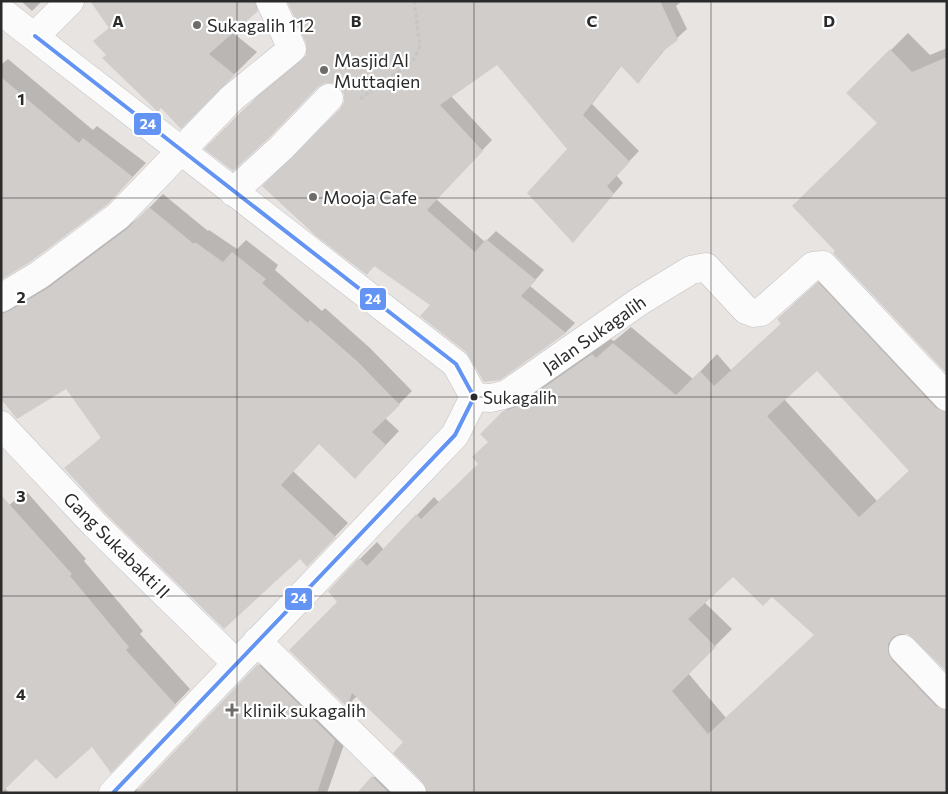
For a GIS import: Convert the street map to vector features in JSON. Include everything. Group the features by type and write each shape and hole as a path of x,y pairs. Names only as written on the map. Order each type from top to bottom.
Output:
{"street":[{"path":"35,36 70,1"},
{"path":"1,298 39,275 118,216 182,152 232,98 292,49 270,1"},
{"path":"1,11 456,364 474,397 455,435 236,662 113,793"},
{"path":"234,192 281,148 329,98"},
{"name":"Jalan Sukagalih","path":"474,397 491,398 507,394 640,301 691,270 706,267 746,310 754,313 762,312 812,266 818,264 823,265 947,397"},
{"name":"Gang Sukabakti II","path":"1,425 95,525 236,662"},
{"path":"257,641 412,793"},
{"path":"903,650 947,695"}],"path":[{"path":"329,98 347,108 413,62 420,46 414,1"}],"building":[{"path":"90,1 255,1 258,11 209,54 235,75 181,129 161,108 158,112 102,58 106,55 93,41 109,28"},
{"path":"287,1 660,1 678,40 662,52 638,84 621,66 583,115 630,162 607,186 614,194 573,243 527,193 567,149 497,65 440,105 483,151 427,210 475,252 486,239 536,280 521,296 566,333 500,380 484,382 466,352 420,316 430,305 374,266 367,275 316,236 262,186 340,109 344,102 344,94 339,86 333,83 325,83 318,87 270,137 233,171 204,149 243,110 306,56 306,43"},
{"path":"890,49 912,72 947,57 947,374 833,253 835,251 792,206 877,123 846,93"},
{"path":"1,77 79,143 83,138 133,177 108,204 30,262 1,280"},
{"path":"149,207 194,244 195,242 223,262 232,252 266,279 262,283 308,323 310,320 357,361 400,405 372,432 386,445 355,479 319,444 281,485 336,537 307,567 300,559 224,629 106,514 64,468 101,438 66,389 17,419 1,399 1,314 48,288 127,229"},
{"path":"818,282 936,408 947,412 947,672 908,634 900,634 893,637 888,644 888,652 892,660 936,706 947,710 947,793 427,793 423,782 393,753 403,742 352,693 347,707 289,650 337,602 328,591 359,558 367,566 416,514 421,519 478,464 472,457 488,442 480,434 503,411 516,407 592,354 596,358 613,343 676,395 700,371 714,386 781,324 777,319","holes":["817,371 909,471 859,517 767,416","733,577 763,606 772,597 814,635 708,734 672,691 716,647 688,619"]},
{"path":"1,495 72,574 70,576 129,647 126,650 176,705 111,773 92,747 56,779 36,759 1,793"},
{"path":"258,664 335,740 317,793 135,793"},
{"path":"372,776 389,793 357,793"}],"transit line":[{"name":"24","path":"35,36 456,364 474,397"},
{"name":"24","path":"113,793 455,435 474,397"}],"place":[{"name":"Sukagalih 112","path":"197,25"},
{"name":"Masjid Al Muttaqien","path":"324,70"},
{"name":"Mooja Cafe","path":"313,197"},
{"name":"Sukagalih","path":"474,397"},
{"name":"klinik sukagalih","path":"232,710"}]}
